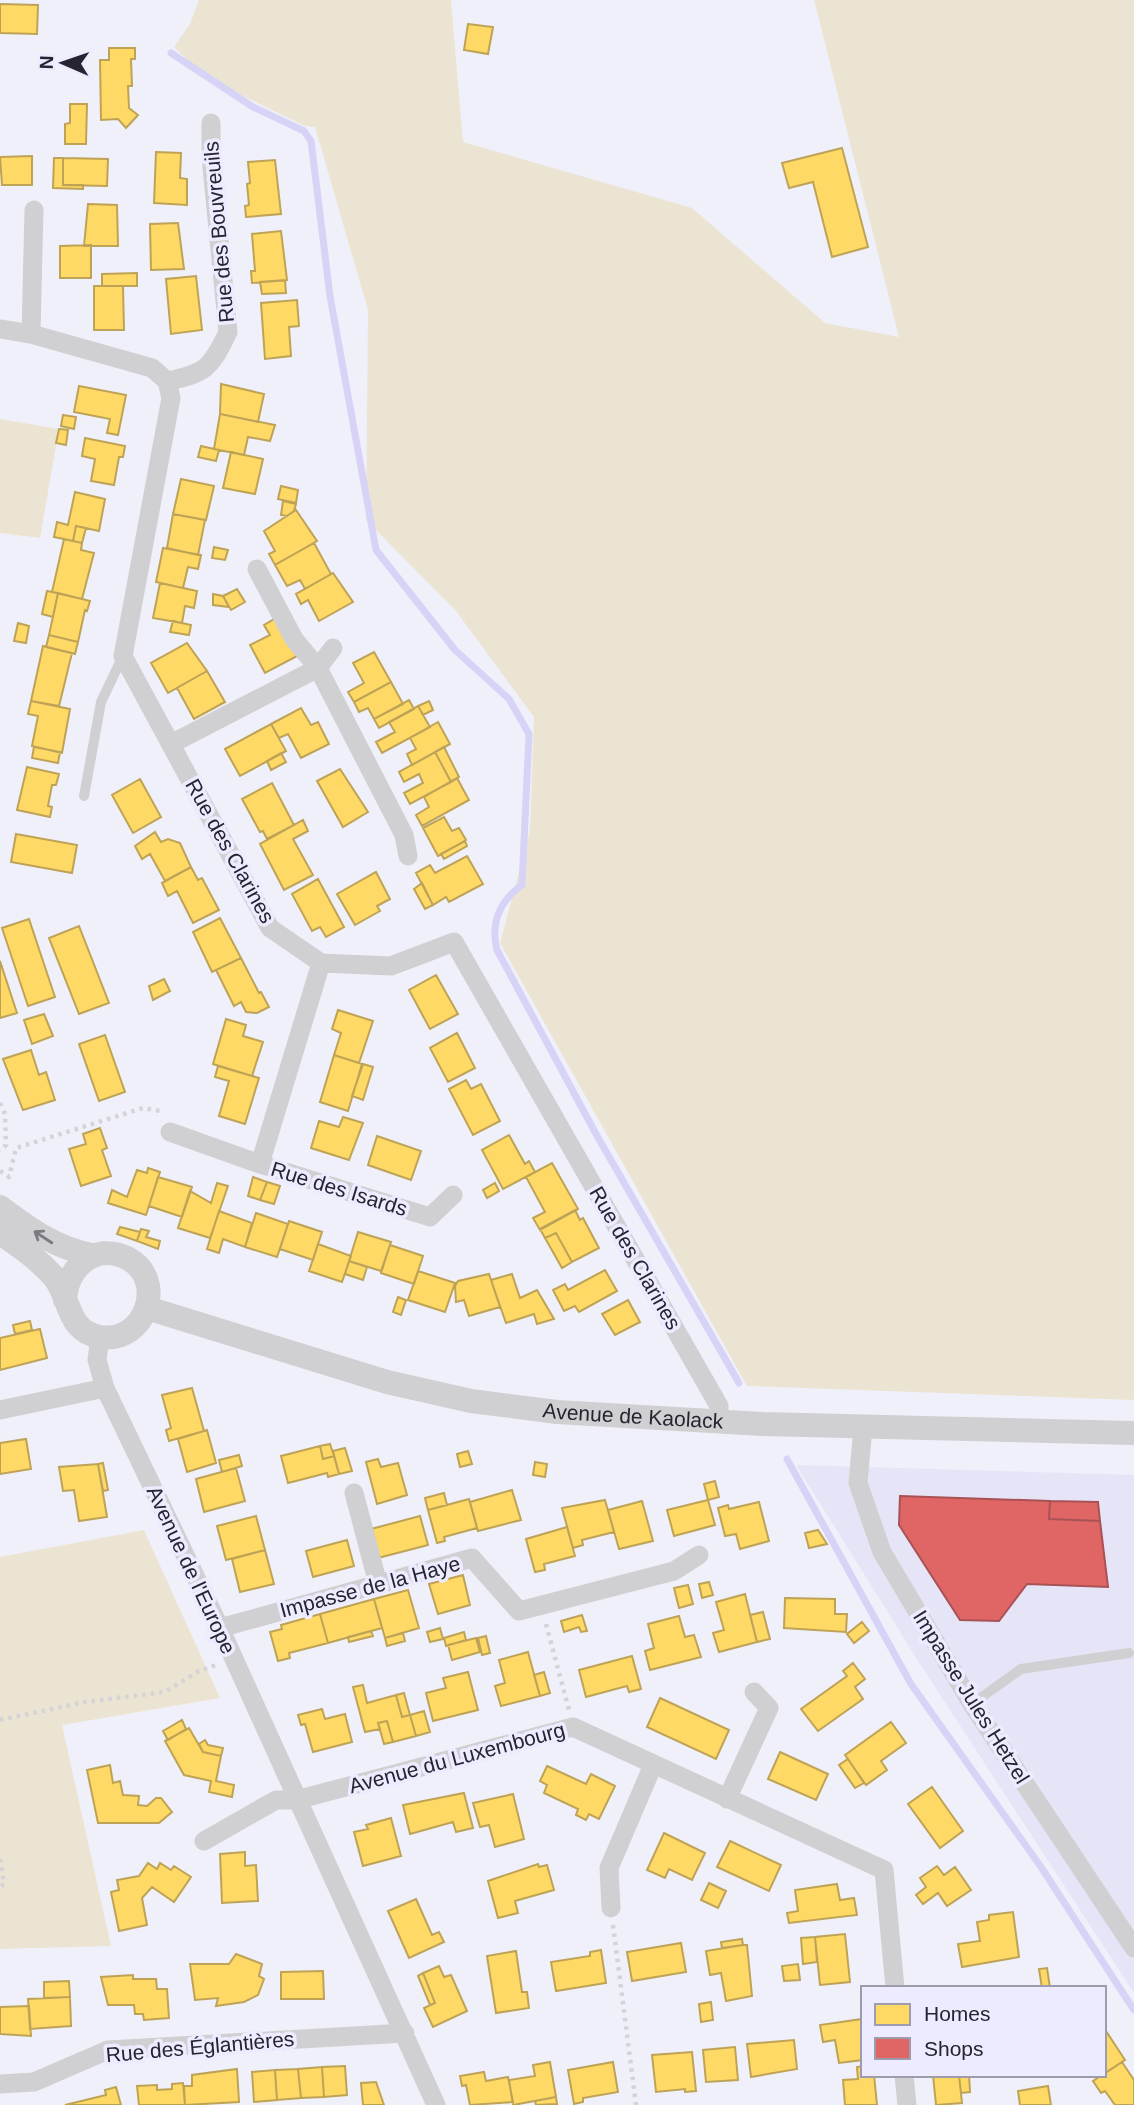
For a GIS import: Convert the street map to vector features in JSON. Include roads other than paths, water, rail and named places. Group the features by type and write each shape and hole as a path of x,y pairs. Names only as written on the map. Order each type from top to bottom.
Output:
{"street":[{"name":"Rue des Bouvreuils","path":"167,381 196,376 217,356 228,332 211,157 211,123"},
{"path":"31,334 34,210"},
{"path":"0,328 152,368 167,381 171,398 123,656"},
{"path":"257,569 294,639 318,668 404,835 408,856"},
{"path":"171,744 318,668 333,648"},
{"name":"Rue des Clarines","path":"123,656 270,928 321,962 391,966 454,942 719,1406 719,1422"},
{"name":"Rue des Isards","path":"321,962 260,1164 429,1217 453,1195"},
{"path":"170,1132 260,1164"},
{"path":"0,1207 48,1241 68,1251 92,1255 119,1254 131,1260 147,1281 147,1308 142,1318 124,1334 100,1337 76,1324 56,1280 37,1259 0,1233"},
{"path":"65,1300 66,1285 71,1273 92,1255"},
{"name":"Avenue de Kaolack","path":"147,1308 387,1382 471,1401 631,1419 1134,1433"},
{"name":"Avenue de l'Europe","path":"100,1337 97,1360 105,1388 220,1628 436,2105"},
{"path":"0,1410 105,1388"},
{"name":"Impasse Jules Hetzel","path":"863,1427 858,1483 882,1552 972,1704 1134,1948"},
{"path":"354,1493 377,1584"},
{"name":"Impasse de la Haye","path":"220,1628 472,1559 519,1612 674,1571 699,1555"},
{"path":"727,1799 769,1708 754,1692"},
{"name":"Avenue du Luxembourg","path":"296,1800 573,1727 884,1870 895,1986"},
{"path":"611,1908 609,1868 653,1765"},
{"path":"204,1841 276,1800 296,1800"},
{"name":"Rue des Églantières","path":"0,2084 34,2082 108,2050 405,2033"},
{"path":"904,2077 907,2105"}],"lane":[{"path":"84,796 102,702 123,656"},
{"path":"972,1704 1021,1669 1129,1653"}],"waterway":[{"path":"171,53 253,107 304,131 311,141 330,296 376,550 455,650 509,699 529,734 522,885 508,898 499,913 495,931 497,950 596,1134 739,1383"},
{"path":"787,1459 911,1684 1041,1867 1134,2010"}]}
